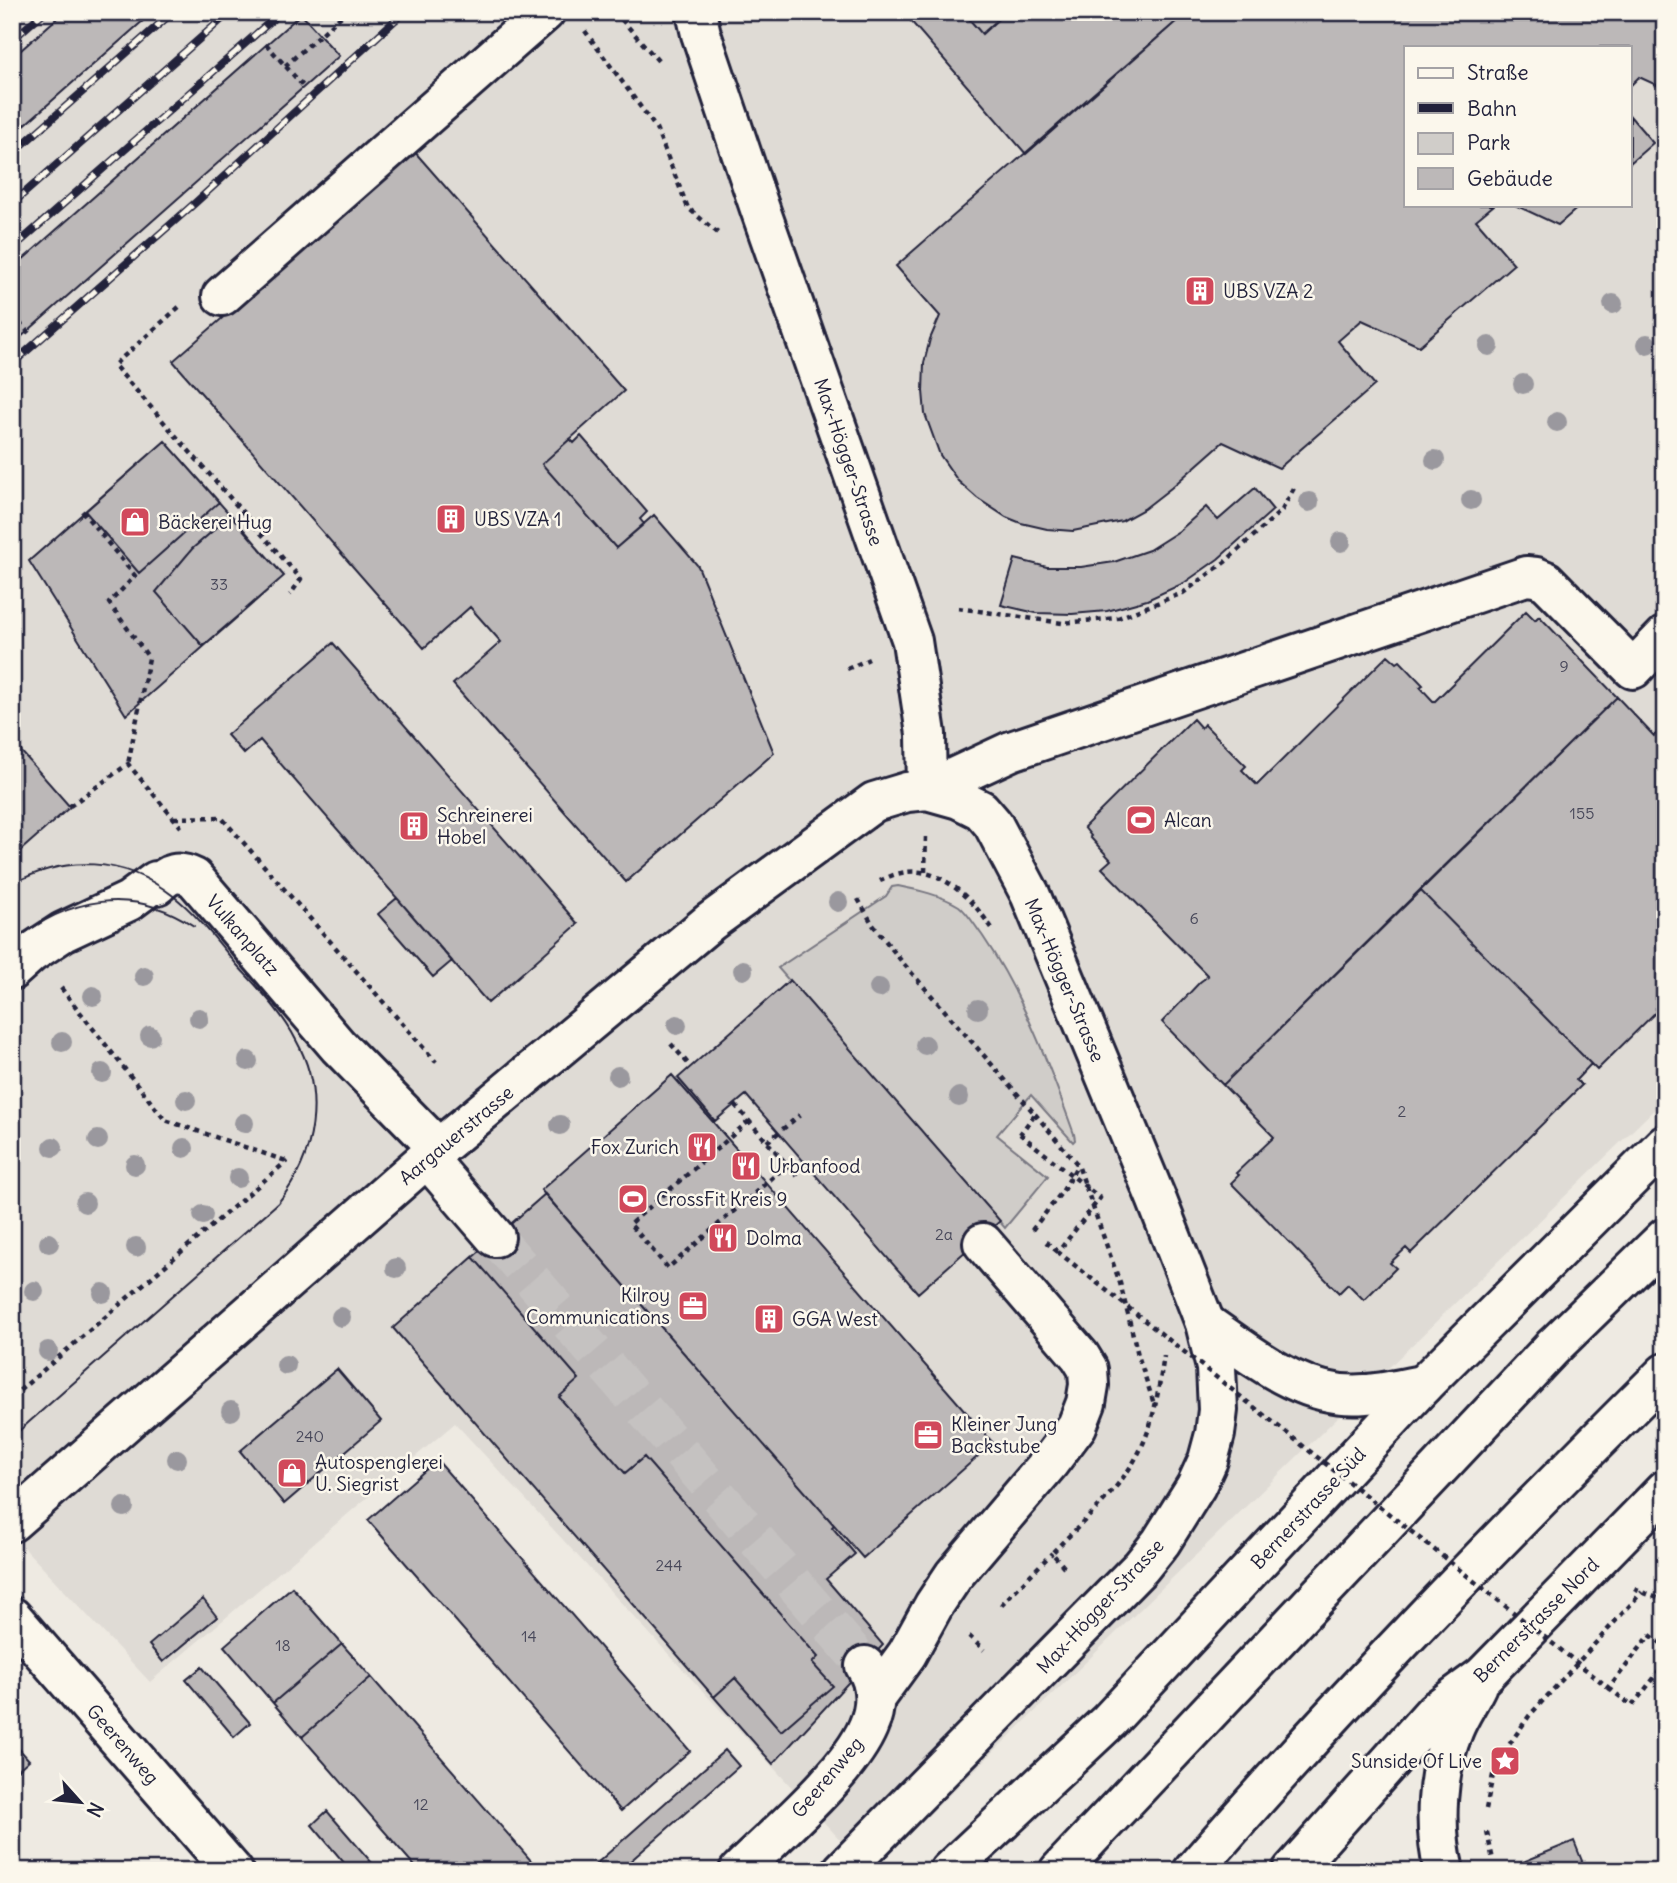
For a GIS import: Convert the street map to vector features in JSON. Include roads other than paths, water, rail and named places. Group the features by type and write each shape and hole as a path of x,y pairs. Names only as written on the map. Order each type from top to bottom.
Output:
{"main road":[{"path":"222,296 545,12"},
{"name":"Max-Högger-Strasse","path":"696,12 760,209 912,641 926,734 927,790 959,799 981,810 1000,836 1030,894 1156,1198 1205,1323 1216,1368 1218,1410 1215,1434 1200,1478 1180,1515 1161,1542 1126,1583 842,1871"},
{"path":"927,790 1011,751 1526,576 1546,581 1633,669 1665,636"},
{"name":"Aargauerstrasse","path":"12,1522 433,1154 710,922 874,802 907,792 927,790"},
{"name":"Vulkanplatz","path":"12,970 31,953 63,932 129,901 156,881 157,885 166,876 178,873 194,878 433,1154"},
{"name":"Bernerstrasse Süd","path":"949,1871 1109,1721 1423,1385 1665,1144"},
{"path":"433,1154 495,1237"},
{"path":"1059,1871 1553,1347 1665,1238"},
{"name":"Geerenweg","path":"738,1871 812,1799 849,1756 868,1728 870,1682 907,1654 954,1575 1049,1463 1077,1426 1086,1403 1088,1370 1080,1356 983,1243"},
{"path":"1205,1323 1288,1379 1326,1391 1362,1395 1423,1385"},
{"path":"1193,1871 1256,1798 1515,1522 1665,1373"},
{"name":"Bernerstrasse Nord","path":"1292,1871 1434,1711 1483,1676 1665,1490"},
{"name":"Geerenweg","path":"12,1617 233,1871"},
{"path":"1444,1871 1438,1823 1440,1776 1453,1729 1483,1676"}],"tunnel":[{"path":"495,1237 865,1666"}],"tram line":[{"path":"12,884 52,868 94,864 134,873 172,895 206,928 284,1020 305,1061 314,1103 308,1145 301,1165 278,1203 12,1437"},
{"path":"12,943 55,915 101,902 124,901 147,905 171,913 194,926"}],"railway":[{"path":"12,40 44,12"},
{"path":"12,154 173,12"},
{"path":"12,204 230,12"},
{"path":"12,249 281,12"},
{"path":"12,364 195,203 404,12"}],"place":[{"name":"UBS VZA 2","path":"1200,291"},
{"name":"UBS VZA 1","path":"451,519"},
{"name":"Bäckerei Hug","path":"135,522"},
{"name":"Alcan","path":"1141,820"},
{"name":"Schreinerei Hobel","path":"414,826"},
{"name":"Fox Zurich","path":"702,1147"},
{"name":"Urbanfood","path":"746,1166"},
{"name":"CrossFit Kreis 9","path":"633,1199"},
{"name":"Dolma","path":"723,1238"},
{"name":"Kilroy Communications","path":"693,1306"},
{"name":"GGA West","path":"769,1319"},
{"name":"Kleiner Jung Backstube","path":"928,1435"},
{"name":"Autospenglerei U. Siegrist","path":"292,1473"},
{"name":"Sunside Of Live","path":"1505,1761"}]}
